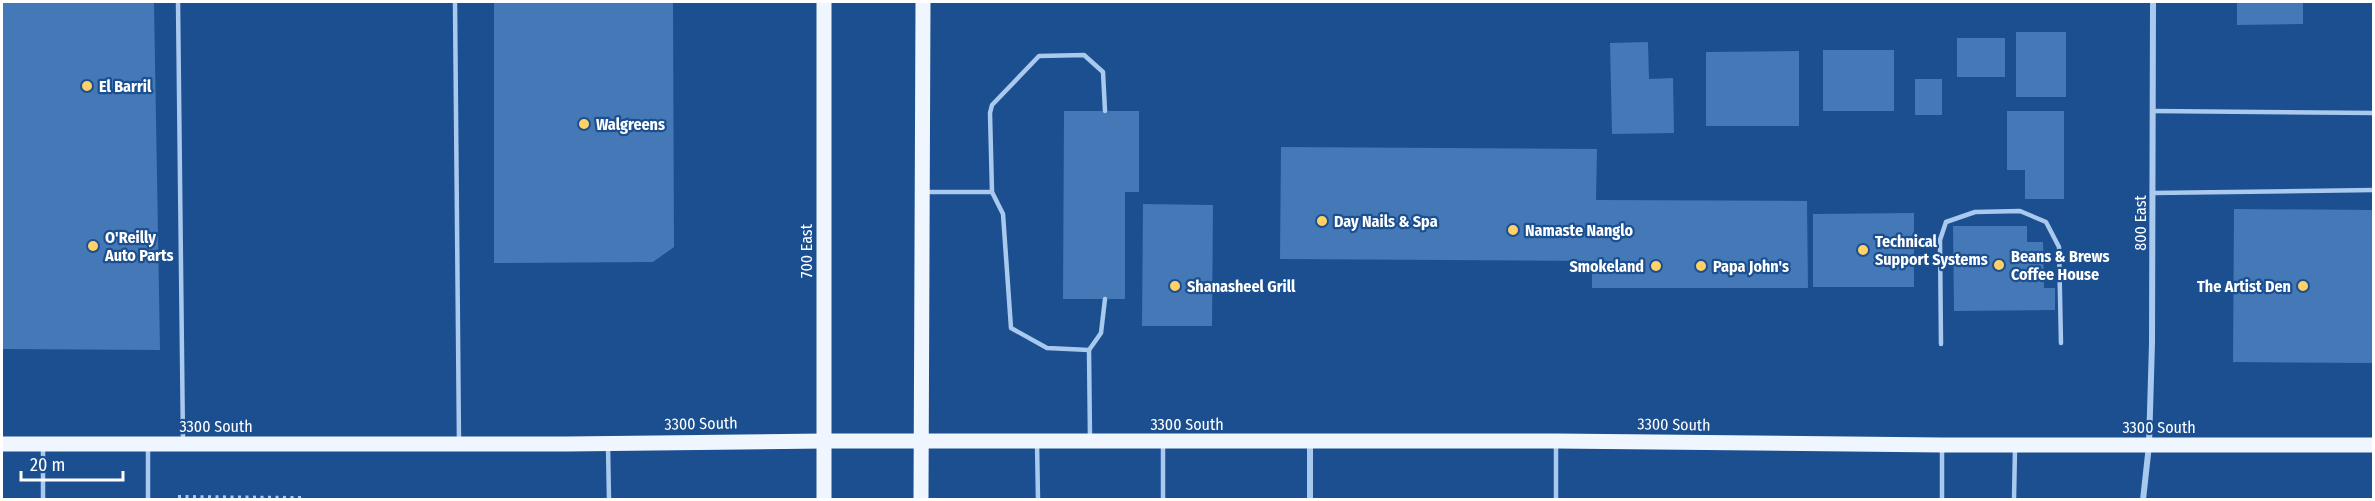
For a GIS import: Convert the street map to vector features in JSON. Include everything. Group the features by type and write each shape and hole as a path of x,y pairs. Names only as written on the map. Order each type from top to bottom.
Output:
{"main road":[{"name":"700 East","path":"824,2 824,500"},
{"path":"921,500 922,2"},
{"name":"3300 South","path":"2,444 1556,441 1942,445 2373,445"}],"street":[{"name":"800 East","path":"2143,500 2149,445 2153,2"},
{"path":"1310,442 1310,500"}],"lane":[{"path":"178,2 183,444"},
{"path":"455,2 456,363 459,444"},
{"path":"1089,350 1047,348 1011,328 1003,214 992,192 990,113 992,105 1039,56 1084,55 1102,72 1105,111"},
{"path":"2153,111 2373,113"},
{"path":"2153,193 2373,190"},
{"path":"922,192 992,192"},
{"path":"1941,344 1940,240 1946,222 1975,212 2020,211 2046,222 2059,247 2061,343"},
{"path":"1090,442 1089,350 1101,333 1105,299"},
{"path":"1556,441 1556,500"},
{"path":"608,442 609,500"},
{"path":"1037,442 1038,500"},
{"path":"1163,442 1163,500"},
{"path":"43,444 43,500"},
{"path":"148,444 148,500"},
{"path":"1942,445 1942,500"},
{"path":"2014,500 2015,445"}],"path":[{"path":"178,497 301,498"}],"building":[{"path":"2,2 154,2 160,350 2,349"},
{"name":"Walgreens","path":"494,2 673,2 674,247 653,262 494,263"},
{"path":"2237,2 2303,2 2303,24 2237,25"},
{"path":"2016,32 2066,32 2066,97 2016,97"},
{"path":"1957,38 2005,38 2005,77 1957,77"},
{"path":"1648,42 1649,79 1673,78 1674,133 1612,134 1610,43"},
{"path":"1823,50 1894,50 1894,111 1823,111"},
{"path":"1799,51 1799,126 1706,126 1706,52"},
{"path":"1915,79 1942,79 1942,115 1915,115"},
{"path":"1064,111 1139,111 1139,192 1125,192 1125,299 1063,299"},
{"path":"2007,111 2064,111 2064,199 2025,199 2025,170 2007,170"},
{"path":"1281,147 1597,149 1596,200 1807,201 1808,288 1592,288 1592,261 1280,259"},
{"path":"1143,204 1213,205 1212,326 1142,326"},
{"name":"The Artist Den","path":"2234,209 2373,210 2372,363 2233,362"},
{"name":"Technical Support Systems","path":"1914,213 1914,287 1813,287 1813,214"},
{"name":"Beans & Brews Coffee House","path":"1953,226 2027,226 2027,242 2043,242 2044,288 2055,288 2055,310 1954,311"}],"place":[{"name":"El Barril","path":"87,86"},
{"name":"Walgreens","path":"584,124"},
{"name":"Day Nails & Spa","path":"1322,221"},
{"name":"Namaste Nanglo","path":"1513,230"},
{"name":"O'Reilly Auto Parts","path":"93,246"},
{"name":"Technical Support Systems","path":"1863,250"},
{"name":"Beans & Brews Coffee House","path":"1999,265"},
{"name":"Smokeland","path":"1656,266"},
{"name":"Papa John's","path":"1701,266"},
{"name":"Shanasheel Grill","path":"1175,286"},
{"name":"The Artist Den","path":"2303,286"}]}
